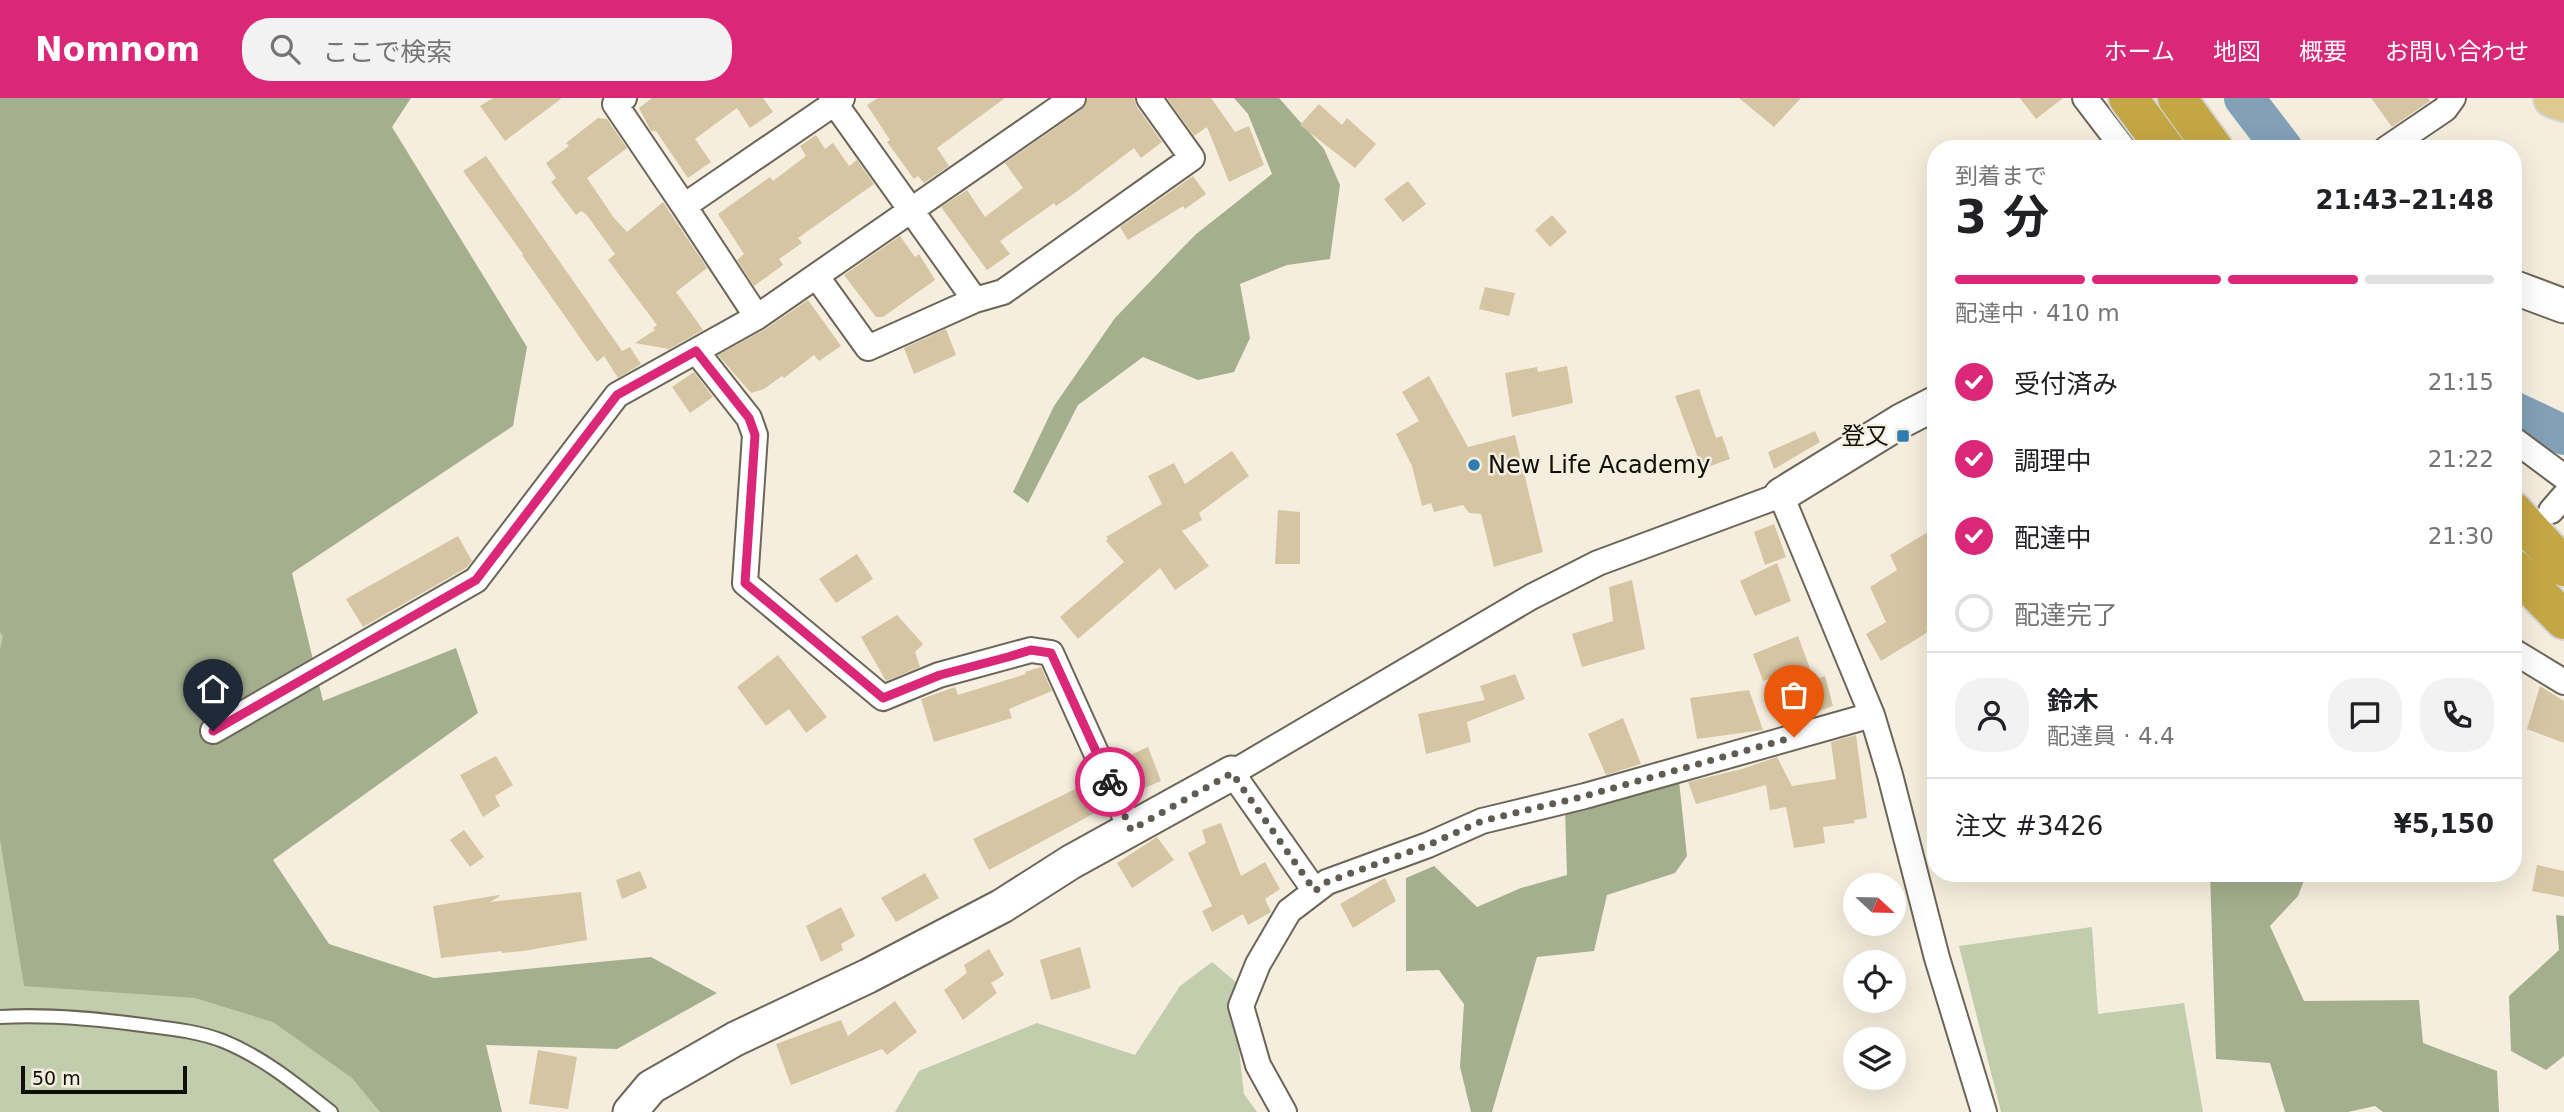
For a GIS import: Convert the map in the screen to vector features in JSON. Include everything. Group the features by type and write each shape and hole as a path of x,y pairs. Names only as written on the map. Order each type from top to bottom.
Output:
{"highway":[{"path":"2128,98 2159,140"},
{"path":"2177,98 2207,140"},
{"path":"2522,521 2564,567"},
{"path":"2522,577 2564,620"}],"main road":[{"path":"2553,98 2564,102"}],"street":[{"path":"624,98 615,104 757,317"},
{"path":"213,731 476,580 617,395 757,317 1073,98"},
{"path":"817,277 868,348 975,300 1003,292 1192,158 1149,98"},
{"path":"2085,98 2117,140"},
{"path":"2398,140 2445,109 2453,98"},
{"path":"684,206 836,100 975,300"},
{"path":"2522,290 2564,306"},
{"path":"696,351 749,418 755,435 745,583 883,698 940,675 1031,650 1051,653 1131,830"},
{"path":"630,1112 651,1087 735,1039 868,976 1002,905 1071,862 1232,773 1531,597 1598,563 1781,495 1927,408"},
{"path":"2522,446 2564,477"},
{"path":"1781,495 1872,715 1937,958 1984,1112"},
{"path":"2522,656 2564,682"},
{"path":"1284,1112 1258,1065 1241,1006 1258,964 1289,911 1327,882 1428,845 1482,821 1585,796 1872,715"},
{"path":"1232,773 1315,891"}],"lane":[{"path":"0,1017 34,1015 97,1018 185,1031 223,1041 266,1064 331,1112"}],"green space":[{"path":"0,98 411,98 392,127 527,347 513,426 292,573 323,701 456,648 478,713 273,860 329,944 434,978 651,957 717,993 617,1049 486,1045 502,1112 380,1112 352,1078 273,1022 195,998 24,986 0,839 0,650 3,636 0,632"},
{"path":"1234,98 1279,98 1324,149 1340,185 1330,259 1287,265 1240,284 1250,338 1234,372 1198,380 1143,357 1078,405 1028,503 1013,492 1054,406 1115,318 1195,235 1272,174 1248,114"},
{"path":"0,590 97,933 365,962 428,1112 0,1112"},
{"path":"1679,781 1687,856 1675,873 1607,895 1594,951 1537,957 1492,1112 1471,1112 1460,1067 1464,1004 1439,970 1406,971 1406,878 1434,866 1477,907 1521,888 1567,875 1565,807"},
{"path":"2210,882 2303,882 2298,896 2270,926 2304,1001 2419,1000 2423,1043 2497,1071 2499,1112 2383,1112 2375,1106 2348,1112 2285,1112 2270,1063 2216,1059"},
{"path":"2556,915 2564,916 2564,1056 2546,1070 2511,1051 2509,996 2559,950"},
{"path":"2092,927 2098,1014 2184,1003 2203,1112 2001,1112 1959,946"},
{"path":"1212,962 1237,983 1235,1013 1244,1094 1257,1112 895,1112 919,1071 1037,1023 1135,1055 1180,986"}],"building":[{"path":"493,98 562,98 505,141 480,106"},
{"path":"652,98 763,98 773,112 750,128 737,108 695,139 711,162 688,178 656,131 651,131 639,108"},
{"path":"878,98 1005,98 937,148 949,166 924,183 918,176 914,179 887,142 890,140 867,105"},
{"path":"1088,98 1134,98 1137,107 1162,142 1141,158 1134,148 1072,195 1056,206 1054,203 1000,241 1010,254 987,270 941,207 967,190 985,217 1023,188 1005,163 1081,110"},
{"path":"1167,98 1211,98 1235,132 1249,126 1264,165 1229,182 1207,127 1194,136"},
{"path":"1739,98 1801,98 1774,127"},
{"path":"2020,98 2063,98 2036,119"},
{"path":"2371,98 2428,98 2430,101 2392,127"},
{"path":"1319,104 1342,125 1347,118 1376,144 1355,168 1300,125"},
{"path":"598,118 607,119 627,148 587,178 614,218 627,232 663,202 707,268 676,292 703,330 669,349 635,343 655,330 653,328 657,325 608,260 615,254 586,214 581,211 576,215 551,182 556,178 546,163 569,146 566,143"},
{"path":"816,135 825,149 833,143 849,166 857,160 874,184 798,238 802,243 779,259 783,265 754,286 737,260 744,254 718,214 770,177 773,181 806,156 800,146"},
{"path":"486,156 622,351 630,347 641,364 618,378 604,356 597,362 463,171"},
{"path":"1193,176 1206,194 1185,209 1183,206 1128,240 1120,227"},
{"path":"1408,181 1426,204 1403,222 1384,199"},
{"path":"1552,215 1567,232 1550,247 1535,230"},
{"path":"900,236 915,257 919,254 935,280 883,317 876,317 844,275"},
{"path":"1485,287 1515,293 1509,316 1479,309"},
{"path":"808,300 841,346 819,361 814,355 784,378 782,376 764,389 751,393 718,355 764,330"},
{"path":"946,329 956,355 914,374 904,348"},
{"path":"1567,366 1573,403 1512,417 1505,373 1537,367 1538,372"},
{"path":"694,372 713,397 690,413 672,387"},
{"path":"1429,376 1468,447 1515,435 1543,552 1494,567 1481,514 1469,513 1463,505 1434,512 1431,503 1422,506 1412,466 1396,434 1419,421 1402,392"},
{"path":"1699,389 1716,438 1722,436 1730,459 1702,469 1675,396"},
{"path":"1815,431 1820,442 1774,469 1768,452"},
{"path":"1232,451 1249,476 1199,513 1202,520 1182,531 1209,566 1175,590 1160,568 1078,639 1060,617 1124,562 1106,541 1106,537 1162,504 1148,476 1174,463 1185,484"},
{"path":"1278,510 1300,512 1300,564 1275,564"},
{"path":"1774,524 1786,557 1765,565 1754,532"},
{"path":"1927,533 1927,633 1881,661 1866,634 1886,622 1870,587 1897,570 1890,555"},
{"path":"458,536 472,561 466,568 363,627 346,599"},
{"path":"857,554 873,579 836,603 819,579"},
{"path":"1777,563 1791,601 1755,616 1740,581"},
{"path":"1632,580 1645,649 1582,667 1572,634 1613,621 1609,587"},
{"path":"897,615 923,644 915,652 920,667 886,681 861,637"},
{"path":"1798,636 1814,680 1825,676 1833,706 1795,719 1781,674 1763,681 1753,654"},
{"path":"778,655 827,717 806,733 789,709 766,726 737,687"},
{"path":"1041,667 1052,691 1009,709 1012,718 934,742 921,699 955,687 958,695"},
{"path":"1515,674 1525,699 1467,722 1471,742 1426,754 1418,714 1485,700 1480,686"},
{"path":"2540,686 2564,701 2564,743 2527,729"},
{"path":"1749,690 1763,730 1697,739 1690,698"},
{"path":"1623,718 1641,764 1606,775 1588,734"},
{"path":"1856,735 1867,818 1854,820 1855,823 1823,827 1825,843 1794,848 1786,807 1770,810 1766,785 1696,804 1688,782 1777,757 1792,786 1836,779 1831,742"},
{"path":"1148,747 1161,781 1131,794 1119,768 1134,762 1132,754"},
{"path":"496,756 513,785 495,796 500,806 483,817 460,775"},
{"path":"1092,781 1104,808 989,870 973,839"},
{"path":"1221,823 1241,876 1265,862 1280,889 1265,899 1271,912 1248,925 1243,914 1212,932 1202,911 1212,906 1188,853 1206,843 1202,830"},
{"path":"464,830 484,857 470,867 450,840"},
{"path":"1157,837 1174,860 1132,888 1117,863"},
{"path":"2537,865 2564,871 2564,897 2532,891"},
{"path":"640,871 647,888 622,899 616,880"},
{"path":"925,873 939,898 896,922 881,898"},
{"path":"1385,878 1396,901 1353,928 1340,904"},
{"path":"581,892 587,940 523,951 441,958 433,906 499,895 490,902"},
{"path":"841,907 855,936 841,944 843,950 821,962 806,926"},
{"path":"1080,947 1091,988 1051,1000 1040,960"},
{"path":"989,949 1004,975 991,983 997,993 963,1020 944,990 967,973 964,965"},
{"path":"895,1001 917,1032 887,1055 882,1049 791,1085 776,1044 841,1020 848,1036"},
{"path":"538,1050 577,1057 568,1109 529,1104"}],"waterway":[{"path":"2244,98 2276,140"},
{"path":"2522,415 2564,435"}],"tunnel":[{"path":"2522,539 2541,521"}],"way so far":[{"path":"1110,782 1131,830 1232,773 1315,891 1327,882 1428,845 1482,821 1585,796 1794,737"}],"place":[{"name":"登又","path":"1903,436"},
{"name":"New Life Academy","path":"1474,465"}],"route":[{"path":"213,731 476,580 617,395 696,351 749,418 755,435 745,583 883,698 940,675 1031,650 1051,653 1110,782"}]}
